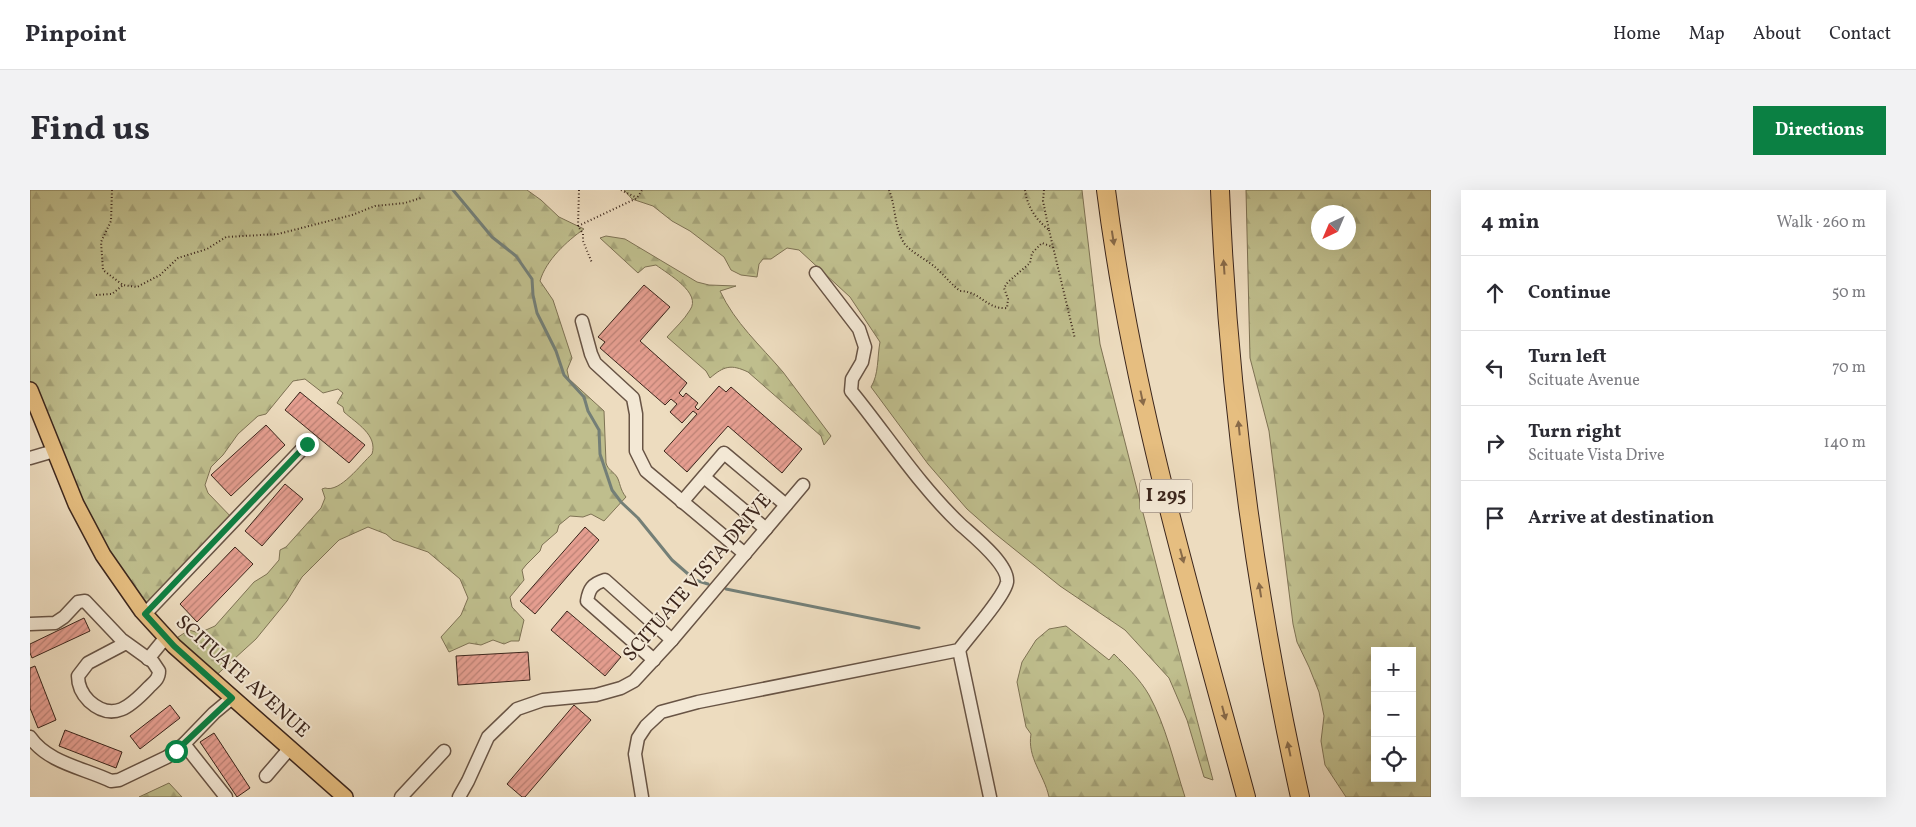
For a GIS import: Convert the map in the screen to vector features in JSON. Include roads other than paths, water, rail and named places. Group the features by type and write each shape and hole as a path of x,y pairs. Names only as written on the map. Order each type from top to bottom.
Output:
{"highway":[{"name":"I 295","path":"1106,190 1121,288 1148,424 1246,797"},
{"path":"1220,190 1232,364 1254,553 1273,669 1300,797"}],"main road":[{"name":"SCITUATE AVENUE","path":"30,390 76,504 98,546 121,583 166,637 345,797"}],"street":[{"path":"642,797 635,754 638,738 646,726 660,712 698,702 959,650 1001,596 1007,582 1005,571 993,555 944,509 908,466 851,391 852,380 862,362 865,347 859,329 816,273"},
{"path":"582,321 595,363 633,398 636,414 636,451 640,462 652,477 744,554"},
{"path":"145,614 307,444"},
{"path":"30,458 54,451"},
{"path":"682,502 724,453 786,505"},
{"path":"704,477 766,529"},
{"name":"SCITUATE VISTA DRIVE","path":"459,797 468,782 488,737 517,709 543,700 577,698 621,688 634,681 672,640 803,485"},
{"path":"654,660 587,601 589,590 594,584 605,580 672,640"},
{"path":"30,624 56,623 78,602 85,601 126,643 158,668 160,675 133,704 110,712 94,705 87,699 80,688 78,676 88,664 126,643"},
{"path":"148,659 166,637"},
{"path":"959,650 990,797"},
{"path":"30,737 42,751 55,758 111,781 119,780 167,757 184,744 232,698"},
{"path":"184,744 226,797"},
{"path":"266,776 290,748"},
{"path":"401,797 444,751"}],"waterway":[{"path":"453,190 492,237 516,256 532,279 537,313 556,351 564,375 584,397 588,411 599,430 600,454 612,490 621,502 638,518 672,560 695,580 708,584"},
{"path":"726,589 919,628"}]}
